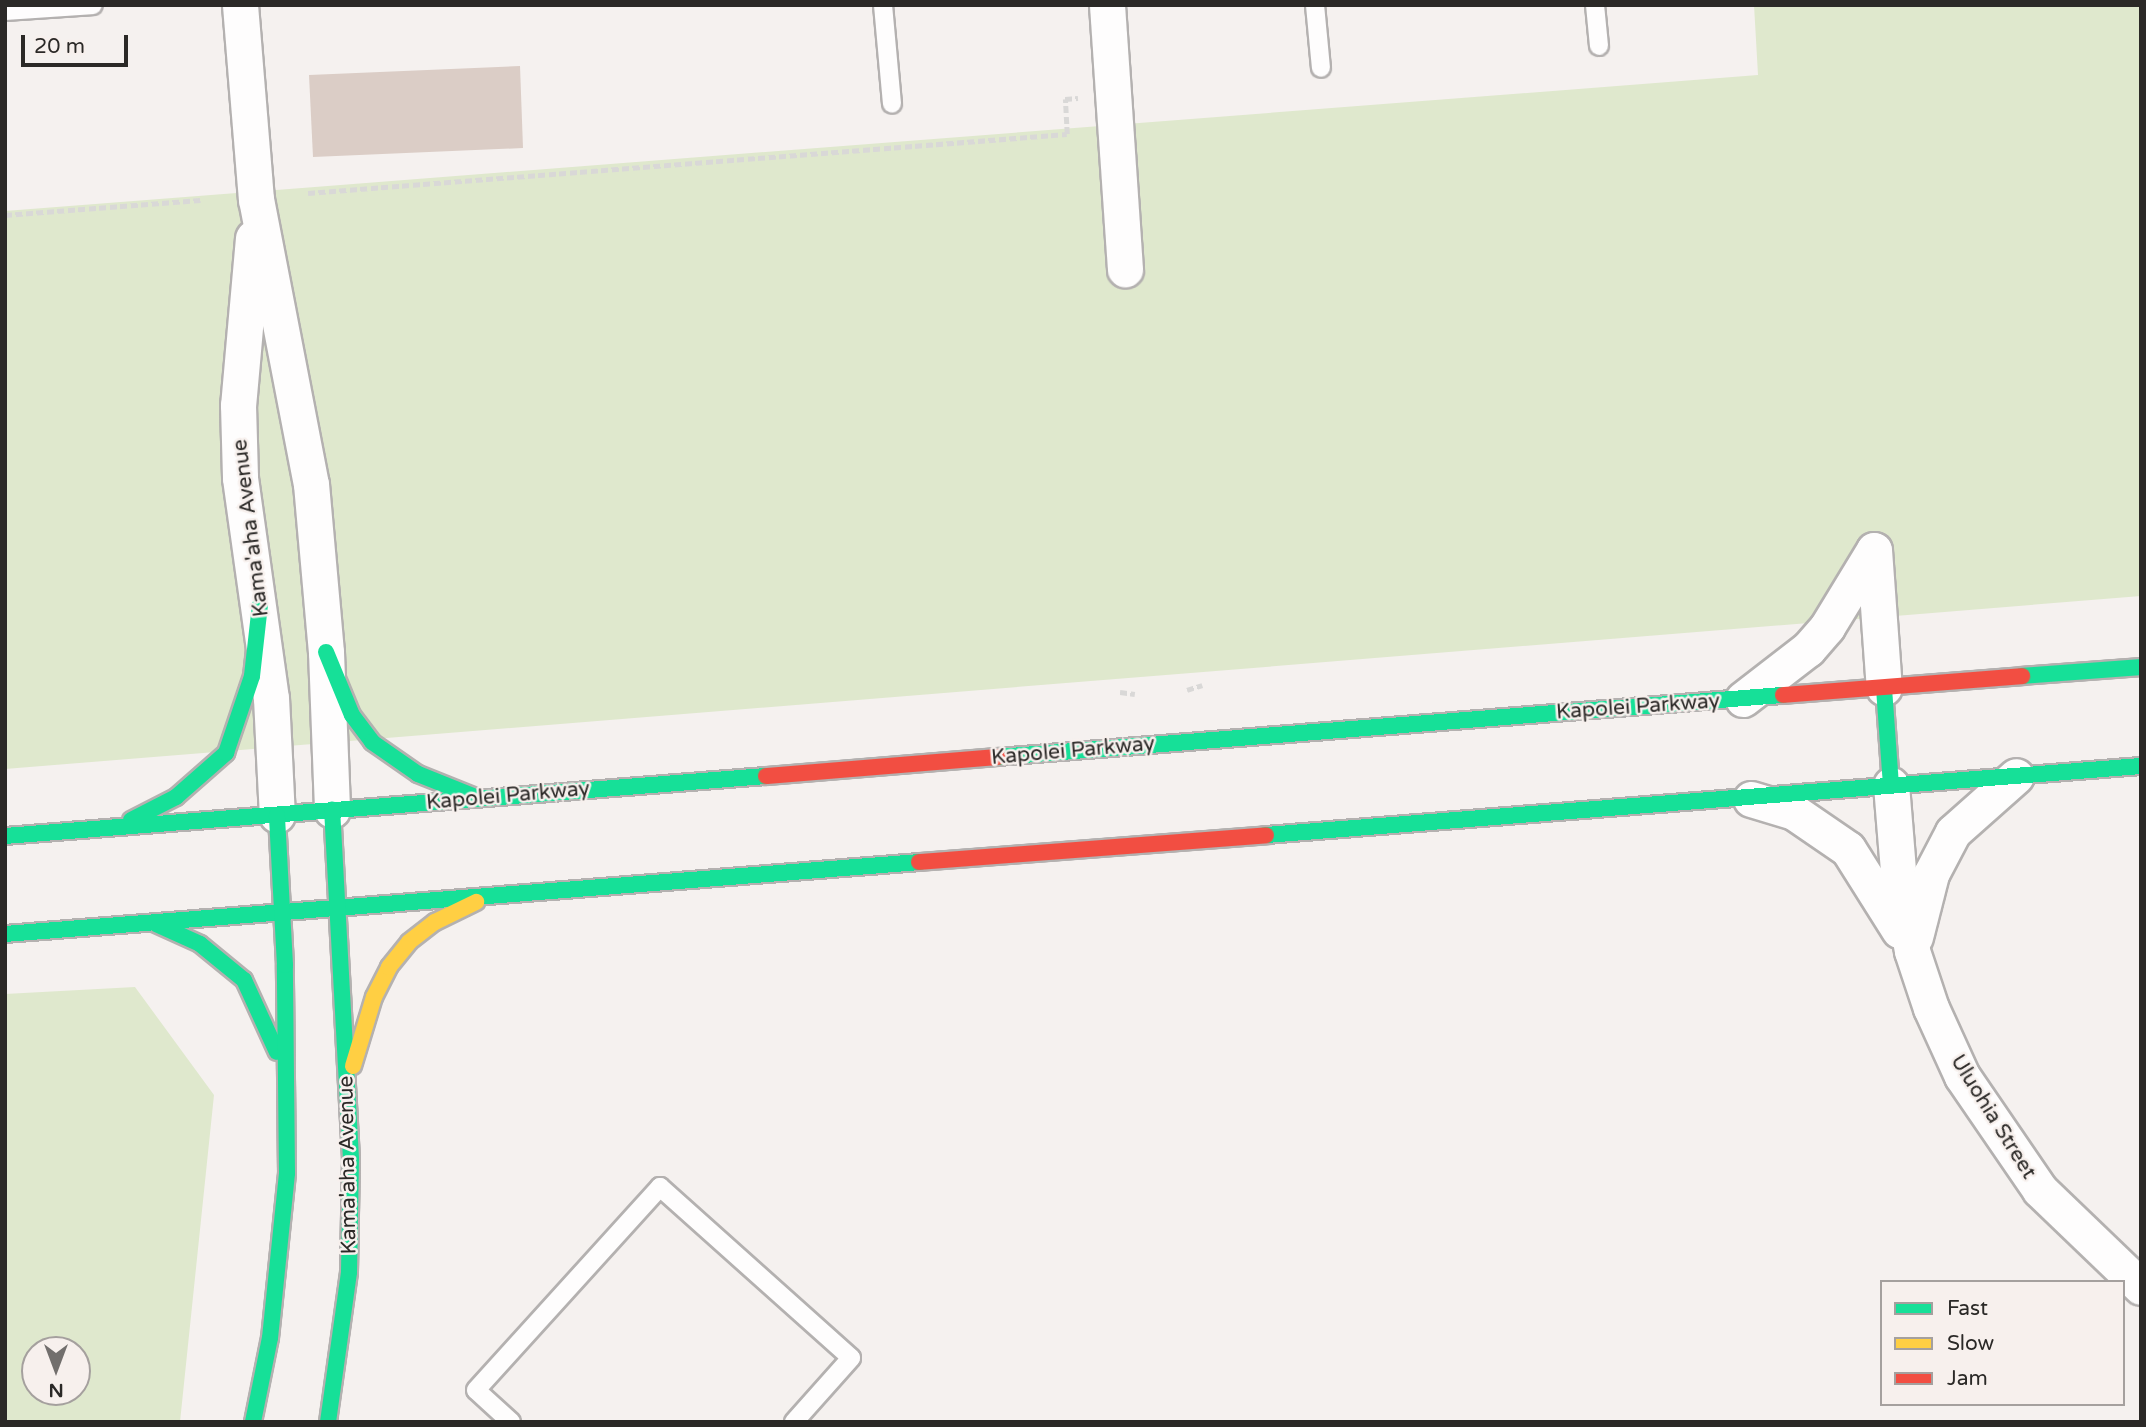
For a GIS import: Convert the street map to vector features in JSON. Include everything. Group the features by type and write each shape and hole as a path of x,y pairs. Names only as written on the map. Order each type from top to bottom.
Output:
{"main road":[{"path":"117,827 176,797 226,753 240,722 252,676 260,605"},
{"path":"326,652 346,704 372,742 418,774 478,799"},
{"name":"Kapolei Parkway","path":"5,836 2141,667"},
{"path":"1884,688 1891,785"},
{"path":"5,934 2141,766"},
{"name":"Kama'aha Avenue","path":"328,1422 349,1272 348,1081 332,810"},
{"path":"253,1422 279,1269 287,1173 282,912 277,814"},
{"path":"348,1081 374,997 389,967 409,942 435,922 489,895"},
{"path":"150,922 200,944 244,980 262,1011 286,1074"}],"street":[{"name":"Kama'aha Avenue","path":"240,5 256,199 298,400 326,652 332,810"},
{"path":"1107,5 1125,269"},
{"name":"Kama'aha Avenue","path":"256,199 238,405 240,478 260,605 277,814"},
{"path":"1744,699 1821,635 1874,550 1884,688"},
{"path":"1912,951 1937,856 1970,813 2016,776"},
{"name":"Uluohia Street","path":"1891,785 1899,882 1912,951 1962,1076 2004,1143 2040,1190 2141,1287"},
{"path":"1743,797 1794,812 1848,849 1912,951"}],"lane":[{"path":"5,12 93,5"},
{"path":"883,5 892,104"},
{"path":"1315,5 1321,68"},
{"path":"1595,5 1598,46"},
{"path":"511,1422 476,1390 660,1187 851,1358 794,1422"}],"path":[{"path":"308,193 1067,134 1065,99 1082,97"},
{"path":"5,215 200,200"},
{"path":"1187,690 1202,685"},
{"path":"1119,692 1135,694"}],"green space":[{"path":"1754,5 2141,5 2141,596 5,769 5,211 1758,75"},
{"path":"135,987 214,1095 180,1422 5,1422 5,994"}],"building":[{"path":"520,66 523,148 313,157 309,75"}],"traffic: fast":[{"path":"131,820 176,797 226,753 252,676 260,605"},
{"path":"326,652 352,715 372,742 418,774 473,796"},
{"path":"2022,676 2141,667"},
{"path":"1884,688 1891,785"},
{"path":"998,757 1783,695"},
{"path":"1266,835 2141,766"},
{"path":"5,836 766,776"},
{"path":"328,1422 349,1272 351,1159 332,810"},
{"path":"253,1422 270,1338 287,1173 285,965 277,815"},
{"path":"5,934 919,862"},
{"path":"156,924 200,944 244,980 277,1052"}],"traffic: slow":[{"path":"353,1066 374,997 389,967 409,942 435,922 476,902"}],"traffic: jam":[{"path":"1783,695 2022,676"},
{"path":"766,776 998,757"},
{"path":"919,862 1266,835"}]}
